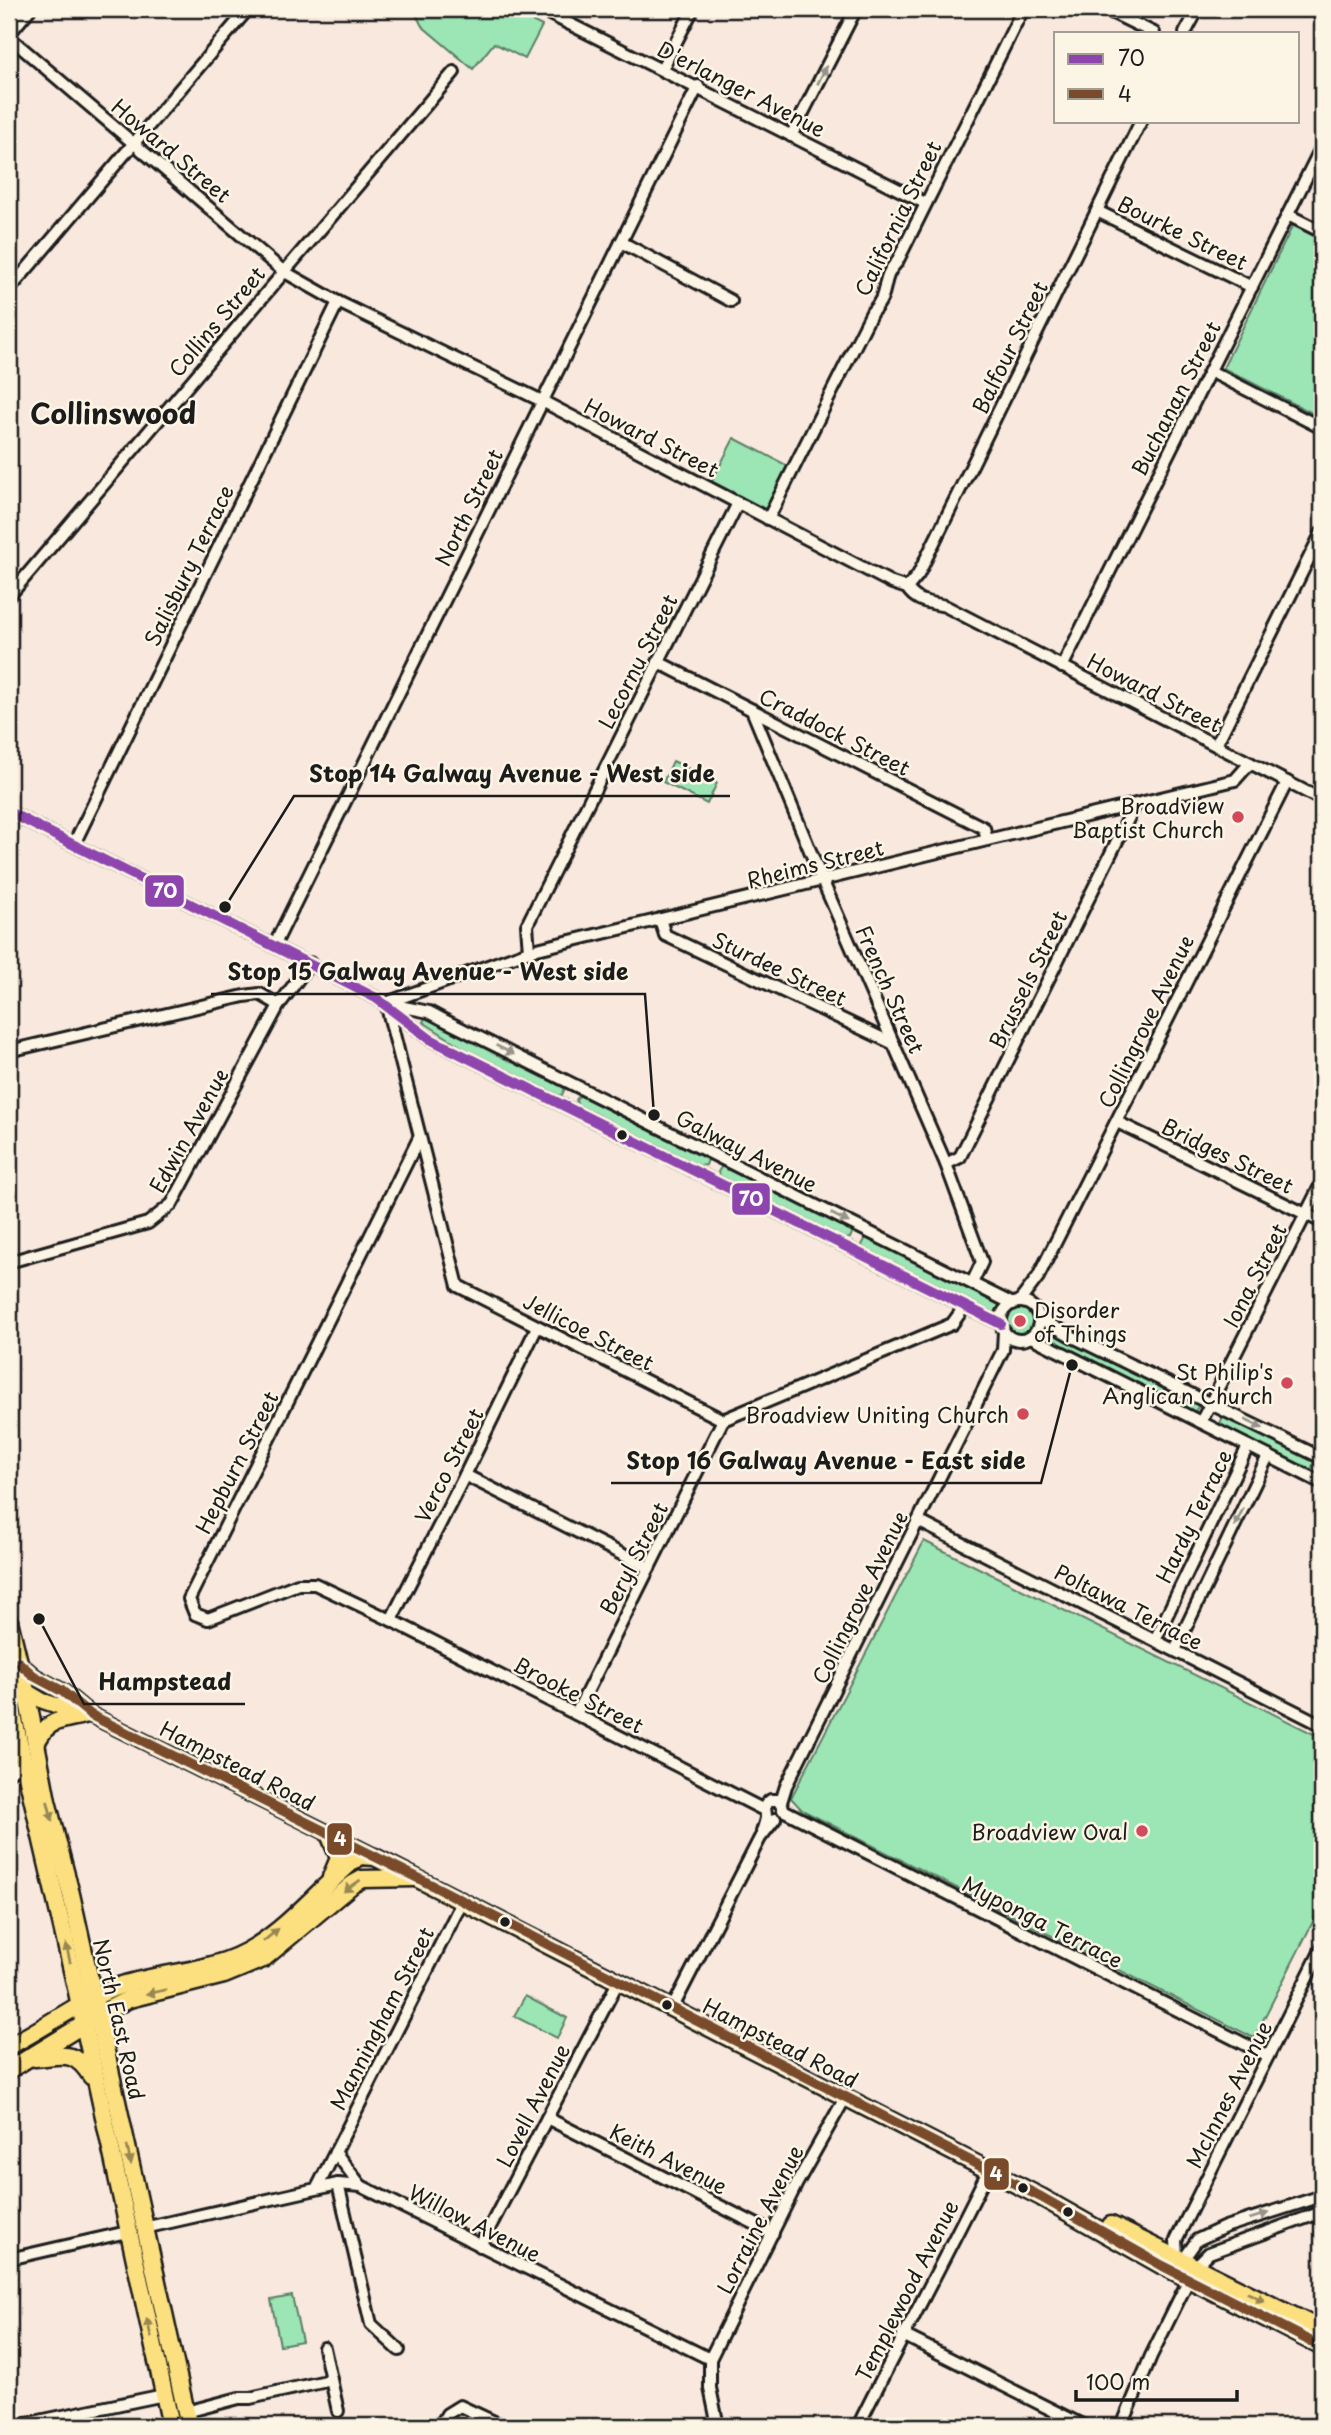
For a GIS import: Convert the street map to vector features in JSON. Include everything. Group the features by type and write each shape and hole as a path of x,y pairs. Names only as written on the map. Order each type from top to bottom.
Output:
{"highway":[{"name":"North East Road","path":"9,1621 26,1691 86,2002 83,2026 171,2426"},
{"path":"9,1677 26,1691"},
{"name":"North East Road","path":"9,1698 86,2002 98,2016 187,2419"},
{"path":"36,1744 43,1729 51,1723 87,1715"},
{"path":"326,1886 339,1858 329,1834"},
{"path":"9,2046 86,2002 124,1985 203,1968 239,1956 276,1931 361,1856 375,1857"},
{"name":"Hampstead Road","path":"375,1857 988,2171 1181,2266 1322,2330"},
{"path":"9,2070 98,2016 136,1997 224,1975 251,1965 274,1951 362,1879 418,1878"},
{"path":"31,2058 65,2056 78,2059 97,2087"},
{"name":"Hampstead Road","path":"1181,2266 1322,2347"},
{"path":"164,2395 181,2392"}],"main road":[{"name":"Hampstead Road","path":"18,1662 34,1676 62,1691 87,1715"},
{"name":"Hampstead Road","path":"26,1691 43,1702 87,1715 375,1857"}],"street":[{"path":"9,35 30,9"},
{"path":"9,290 248,9"},
{"name":"D'erlanger Avenue","path":"540,9 698,86 925,203"},
{"path":"662,69 692,9"},
{"path":"792,136 856,9"},
{"name":"California Street","path":"768,519 872,312 885,295 889,270 897,262 1023,9"},
{"path":"1105,9 1152,32"},
{"path":"1186,32 1198,9"},
{"name":"Howard Street","path":"9,35 284,271 338,302 541,401 892,583 907,587 913,597 922,602 945,606 1322,800"},
{"name":"Collins Street","path":"9,596 454,72"},
{"name":"North Street","path":"274,946 698,86"},
{"name":"Balfour Street","path":"907,587 918,575 1142,122"},
{"name":"Buchanan Street","path":"1062,667 1322,146"},
{"name":"Bourke Street","path":"1097,211 1252,287"},
{"path":"1288,215 1322,232"},
{"path":"621,242 731,301"},
{"name":"Salisbury Terrace","path":"74,844 338,302"},
{"path":"1210,371 1322,428"},
{"name":"Lecornu Street","path":"529,951 527,925 738,503"},
{"path":"1216,745 1322,532"},
{"name":"Craddock Street","path":"658,662 984,828 987,840"},
{"name":"French Street","path":"752,710 823,882 946,1164 982,1262 972,1283"},
{"name":"Rheims Street","path":"386,1003 529,951 823,882 1235,780 1250,763"},
{"name":"Collingrove Avenue","path":"1021,1303 1038,1277 1287,782"},
{"name":"Brussels Street","path":"946,1164 960,1157 1135,805"},
{"name":"Galway Avenue","path":"9,812 386,1003 430,1039 965,1306 1002,1327"},
{"name":"Sturdee Street","path":"660,919 665,935 894,1044"},
{"name":"Edwin Avenue","path":"9,1262 148,1223 172,1204 279,1005 310,963"},
{"path":"9,1051 244,996 260,994 279,1005"},
{"name":"Galway Avenue","path":"386,1003 436,1016 972,1283 1021,1303"},
{"name":"Jellicoe Street","path":"386,1003 458,1286 723,1420"},
{"name":"Bridges Street","path":"1117,1122 1322,1222"},
{"name":"Hepburn Street","path":"391,1620 315,1584 298,1584 208,1619 195,1614 189,1599 419,1138"},
{"name":"Iona Street","path":"1201,1422 1322,1182"},
{"path":"1021,1303 1035,1309 1039,1318 1037,1331 1031,1337 1016,1340 1002,1327 1003,1314 1021,1303"},
{"path":"723,1420 952,1324 965,1306"},
{"path":"1039,1318 1322,1458"},
{"name":"Verco Street","path":"391,1620 537,1327"},
{"name":"Collingrove Avenue","path":"1002,1327 1003,1350"},
{"path":"1031,1337 1268,1456 1321,1478"},
{"name":"Collingrove Avenue","path":"672,2009 1003,1350 1016,1340"},
{"name":"Beryl Street","path":"576,1714 723,1420"},
{"name":"Hardy Terrace","path":"1155,1640 1248,1446"},
{"name":"Hardy Terrace","path":"1175,1650 1268,1456"},
{"path":"465,1475 649,1567"},
{"name":"Poltawa Terrace","path":"918,1521 1322,1725"},
{"name":"Brooke Street","path":"391,1620 751,1802 774,1810"},
{"path":"9,1773 23,1761"},
{"name":"Myponga Terrace","path":"774,1810 801,1821 1268,2056"},
{"name":"Manningham Street","path":"317,2188 462,1902"},
{"name":"McInnes Avenue","path":"1181,2266 1175,2240 1322,1948"},
{"name":"Lovell Avenue","path":"481,2246 618,1982"},
{"name":"Lorraine Avenue","path":"710,2359 797,2183 845,2098"},
{"name":"Keith Avenue","path":"547,2118 773,2233"},
{"path":"335,2152 361,2186"},
{"name":"Templewood Avenue","path":"858,2426 988,2171"},
{"path":"338,2183 371,2323 399,2350"},
{"name":"Willow Avenue","path":"144,2228 338,2183 361,2186 710,2359"},
{"path":"1122,2426 1151,2356 1181,2266 1197,2240 1225,2227 1322,2196"},
{"path":"1181,2266 1209,2253 1322,2212"},
{"path":"9,2259 127,2232"},
{"path":"903,2335 1083,2426"},
{"path":"324,2348 338,2411"},
{"path":"710,2359 710,2388 718,2426"},
{"path":"187,2419 239,2398 250,2398 331,2379"},
{"path":"15,2426 164,2395"},
{"path":"440,2426 447,2414 460,2406 503,2426"}],"green space":[{"path":"413,9 508,9 542,26 525,59 494,43 473,69 422,26"},
{"path":"1293,225 1322,240 1322,418 1223,368"},
{"path":"734,438 792,468 768,515 710,485"},
{"path":"673,761 717,783 707,804 663,782"},
{"path":"425,1018 566,1086 562,1095 558,1096 468,1051 423,1022"},
{"path":"581,1093 709,1157 706,1165 699,1166 578,1106 576,1100"},
{"path":"723,1164 854,1229 850,1238 844,1239 720,1177 718,1172"},
{"path":"867,1236 1002,1301 995,1314 864,1249 862,1245"},
{"path":"1020,1307 1030,1311 1034,1321 1030,1331 1020,1335 1010,1331 1006,1321 1010,1311"},
{"path":"1045,1325 1200,1404 1194,1413 1039,1336"},
{"path":"1224,1414 1315,1459 1312,1468 1307,1471 1219,1426"},
{"path":"924,1541 1322,1738 1322,1904 1254,2038 802,1810 791,1798"},
{"path":"525,1996 567,2018 557,2038 514,2016"},
{"path":"292,2296 302,2341 280,2345 271,2300"}],"transit line":[{"name":"70","path":"9,812 376,998 430,1039 1001,1324"},
{"name":"4","path":"18,1662 34,1676 62,1691 91,1715 418,1878 1041,2197 1163,2266 1322,2347"}],"place":[{"name":"Broadview Baptist Church","path":"1238,817"},
{"name":"Stop 14 Galway Avenue - West side","path":"225,907"},
{"name":"Stop 15 Galway Avenue - West side","path":"654,1115"},
{"name":"Disorder of Things","path":"1020,1321"},
{"name":"Stop 16 Galway Avenue - East side","path":"1072,1365"},
{"name":"St Philip's Anglican Church","path":"1287,1383"},
{"name":"Broadview Uniting Church","path":"1023,1414"},
{"name":"Hampstead","path":"39,1619"},
{"name":"Broadview Oval","path":"1142,1831"}],"district":[{"name":"Collinswood","path":"113,412"}]}
